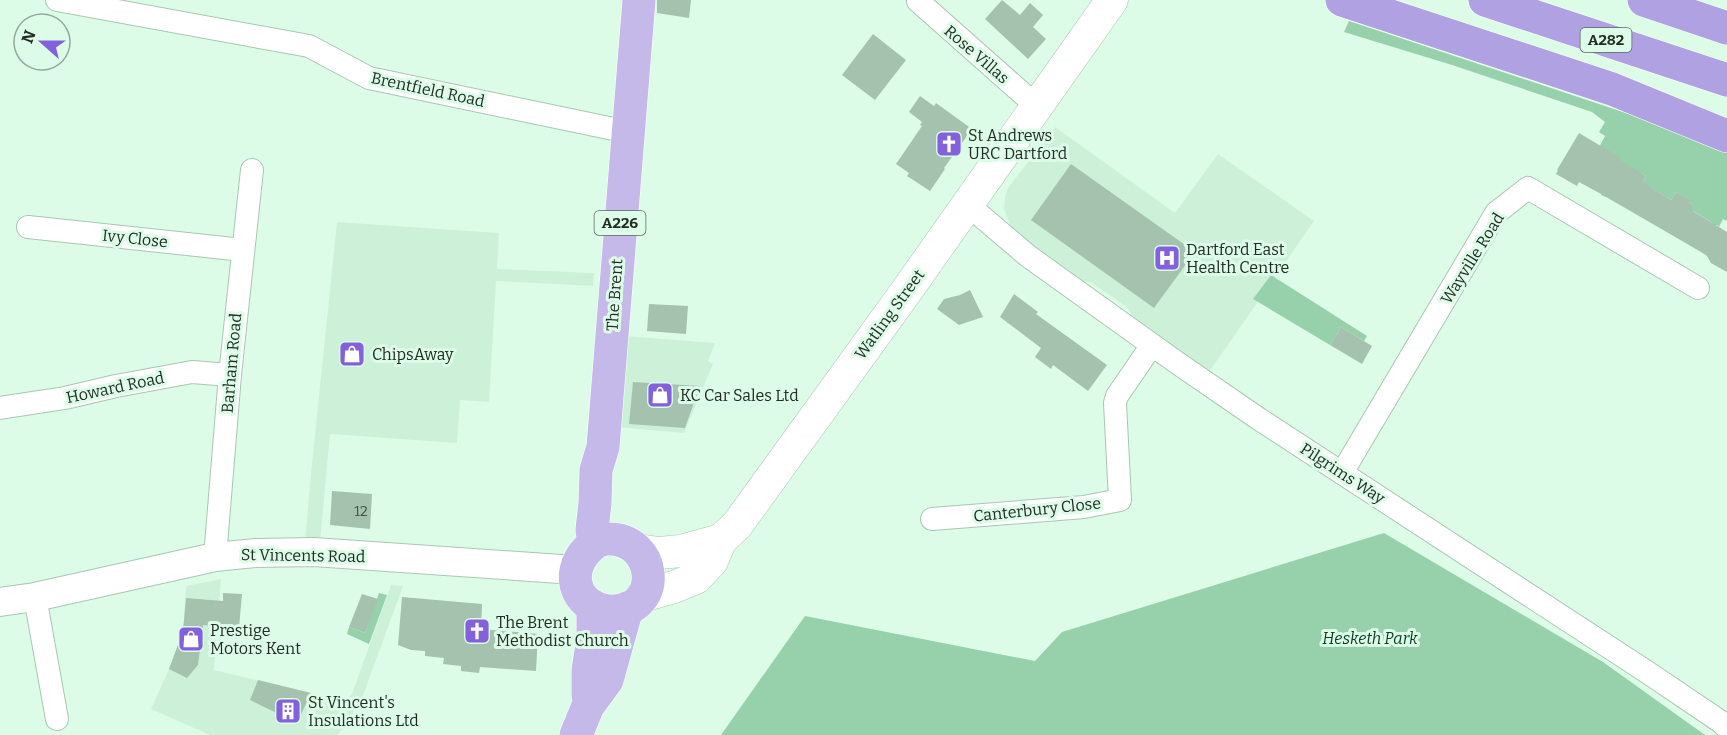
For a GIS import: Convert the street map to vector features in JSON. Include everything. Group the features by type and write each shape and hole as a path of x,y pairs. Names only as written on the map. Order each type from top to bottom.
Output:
{"highway":[{"path":"1342,0 1612,89 1727,136"},
{"name":"A282","path":"1485,0 1727,80"},
{"path":"1644,0 1727,28"}],"main road":[{"name":"The Brent","path":"582,721 607,680 635,602 646,589 649,570 645,559 618,545 608,466 603,447 639,0"},
{"name":"Watling Street","path":"635,602 696,578 712,561 722,540 737,525 968,205 1112,0"},
{"path":"635,602 611,611 592,606 581,596 574,581 575,570 582,556 618,545 659,552 681,552 722,540"},
{"name":"The Brent","path":"582,721 593,638 592,606"}],"street":[{"name":"Brentfield Road","path":"57,0 309,46 369,78 628,132"},
{"name":"Rose Villas","path":"918,1 1037,105"},
{"name":"Barham Road","path":"215,557 230,375 252,170"},
{"name":"Wayville Road","path":"1342,473 1497,213 1528,188 1698,288"},
{"name":"Pilgrims Way","path":"968,205 1028,256 1259,419 1647,672 1727,728"},
{"name":"Ivy Close","path":"28,227 243,250"},
{"name":"Canterbury Close","path":"932,519 1084,507 1120,500 1115,403 1117,396 1152,345"},
{"name":"Howard Road","path":"0,408 65,398 192,372 230,375"},
{"name":"St Vincents Road","path":"0,602 35,597 215,557 256,553 314,552 575,570"},
{"path":"35,597 57,719"}],"shaded area":[{"name":"Dartford East Health Centre","path":"1055,127 1175,213 1218,154 1314,221 1209,372 1133,318 1127,307 1092,283 1074,279 1012,230 1004,209 1008,188"},
{"path":"337,222 499,233 497,269 594,273 593,286 496,281 489,402 460,400 457,443 330,434 320,542 305,541 312,464"},
{"name":"KC Car Sales Ltd","path":"624,336 715,343 708,361 713,364 684,433 617,427"},
{"path":"221,579 214,670 341,700 347,699 352,694 391,585 403,586 361,701 338,735 210,735 151,709 179,647 183,631 186,586"}],"green space":[{"path":"1349,21 1623,112 1727,150 1727,221 1723,219 1719,227 1715,226 1693,211 1677,238 1675,236 1693,205 1689,203 1690,200 1676,192 1671,200 1645,184 1628,209 1646,176 1641,173 1637,179 1606,197 1601,195 1616,169 1594,157 1605,136 1599,132 1605,122 1592,112 1344,32"},
{"path":"1271,275 1367,336 1364,341 1341,327 1330,345 1253,299"},
{"name":"Hesketh Park","path":"1384,533 1603,662 1705,735 721,735 805,616 1035,661 1062,632"},
{"path":"379,593 387,595 369,644 347,634 349,627 365,633"}],"building":[{"path":"657,0 691,0 689,18 657,13"},
{"path":"1002,0 1020,15 1030,3 1043,15 1033,27 1046,39 1028,59 985,19"},
{"path":"873,34 906,60 875,100 842,75"},
{"path":"920,96 934,106 936,103 972,129 930,191 907,176 909,173 896,164 922,126 920,125 922,122 909,112"},
{"path":"1579,133 1646,176 1643,182 1671,200 1676,192 1691,200 1689,203 1693,205 1691,210 1727,232 1727,272 1711,263 1701,252 1601,194 1579,182 1577,186 1556,174"},
{"path":"1071,164 1195,252 1154,308 1031,220"},
{"path":"970,290 983,317 959,325 937,309 944,299"},
{"path":"1014,294 1038,312 1036,314 1107,365 1088,391 1053,365 1051,369 1035,357 1041,348 1000,317"},
{"path":"649,304 688,306 686,334 647,331"},
{"path":"1341,327 1372,346 1362,364 1330,345"},
{"path":"633,382 700,386 685,428 629,424"},
{"path":"332,491 372,494 370,529 330,525"},
{"name":"Prestige Motors Kent","path":"223,593 242,594 239,628 203,625 198,665 187,678 169,669 183,631 186,598 223,601"},
{"path":"362,594 378,599 365,633 349,627"},
{"name":"The Brent Methodist Church","path":"402,597 482,604 481,629 538,634 536,671 480,667 479,673 461,671 461,666 443,664 444,658 425,656 425,651 411,650 398,645"},
{"name":"St Vincent's Insulations Ltd","path":"258,680 311,693 297,723 250,700"}],"place":[{"name":"St Andrews URC Dartford","path":"949,144"},
{"name":"Dartford East Health Centre","path":"1167,258"},
{"name":"ChipsAway","path":"352,354"},
{"name":"KC Car Sales Ltd","path":"660,395"},
{"name":"The Brent Methodist Church","path":"477,631"},
{"name":"Prestige Motors Kent","path":"191,639"},
{"name":"St Vincent's Insulations Ltd","path":"288,711"}]}
